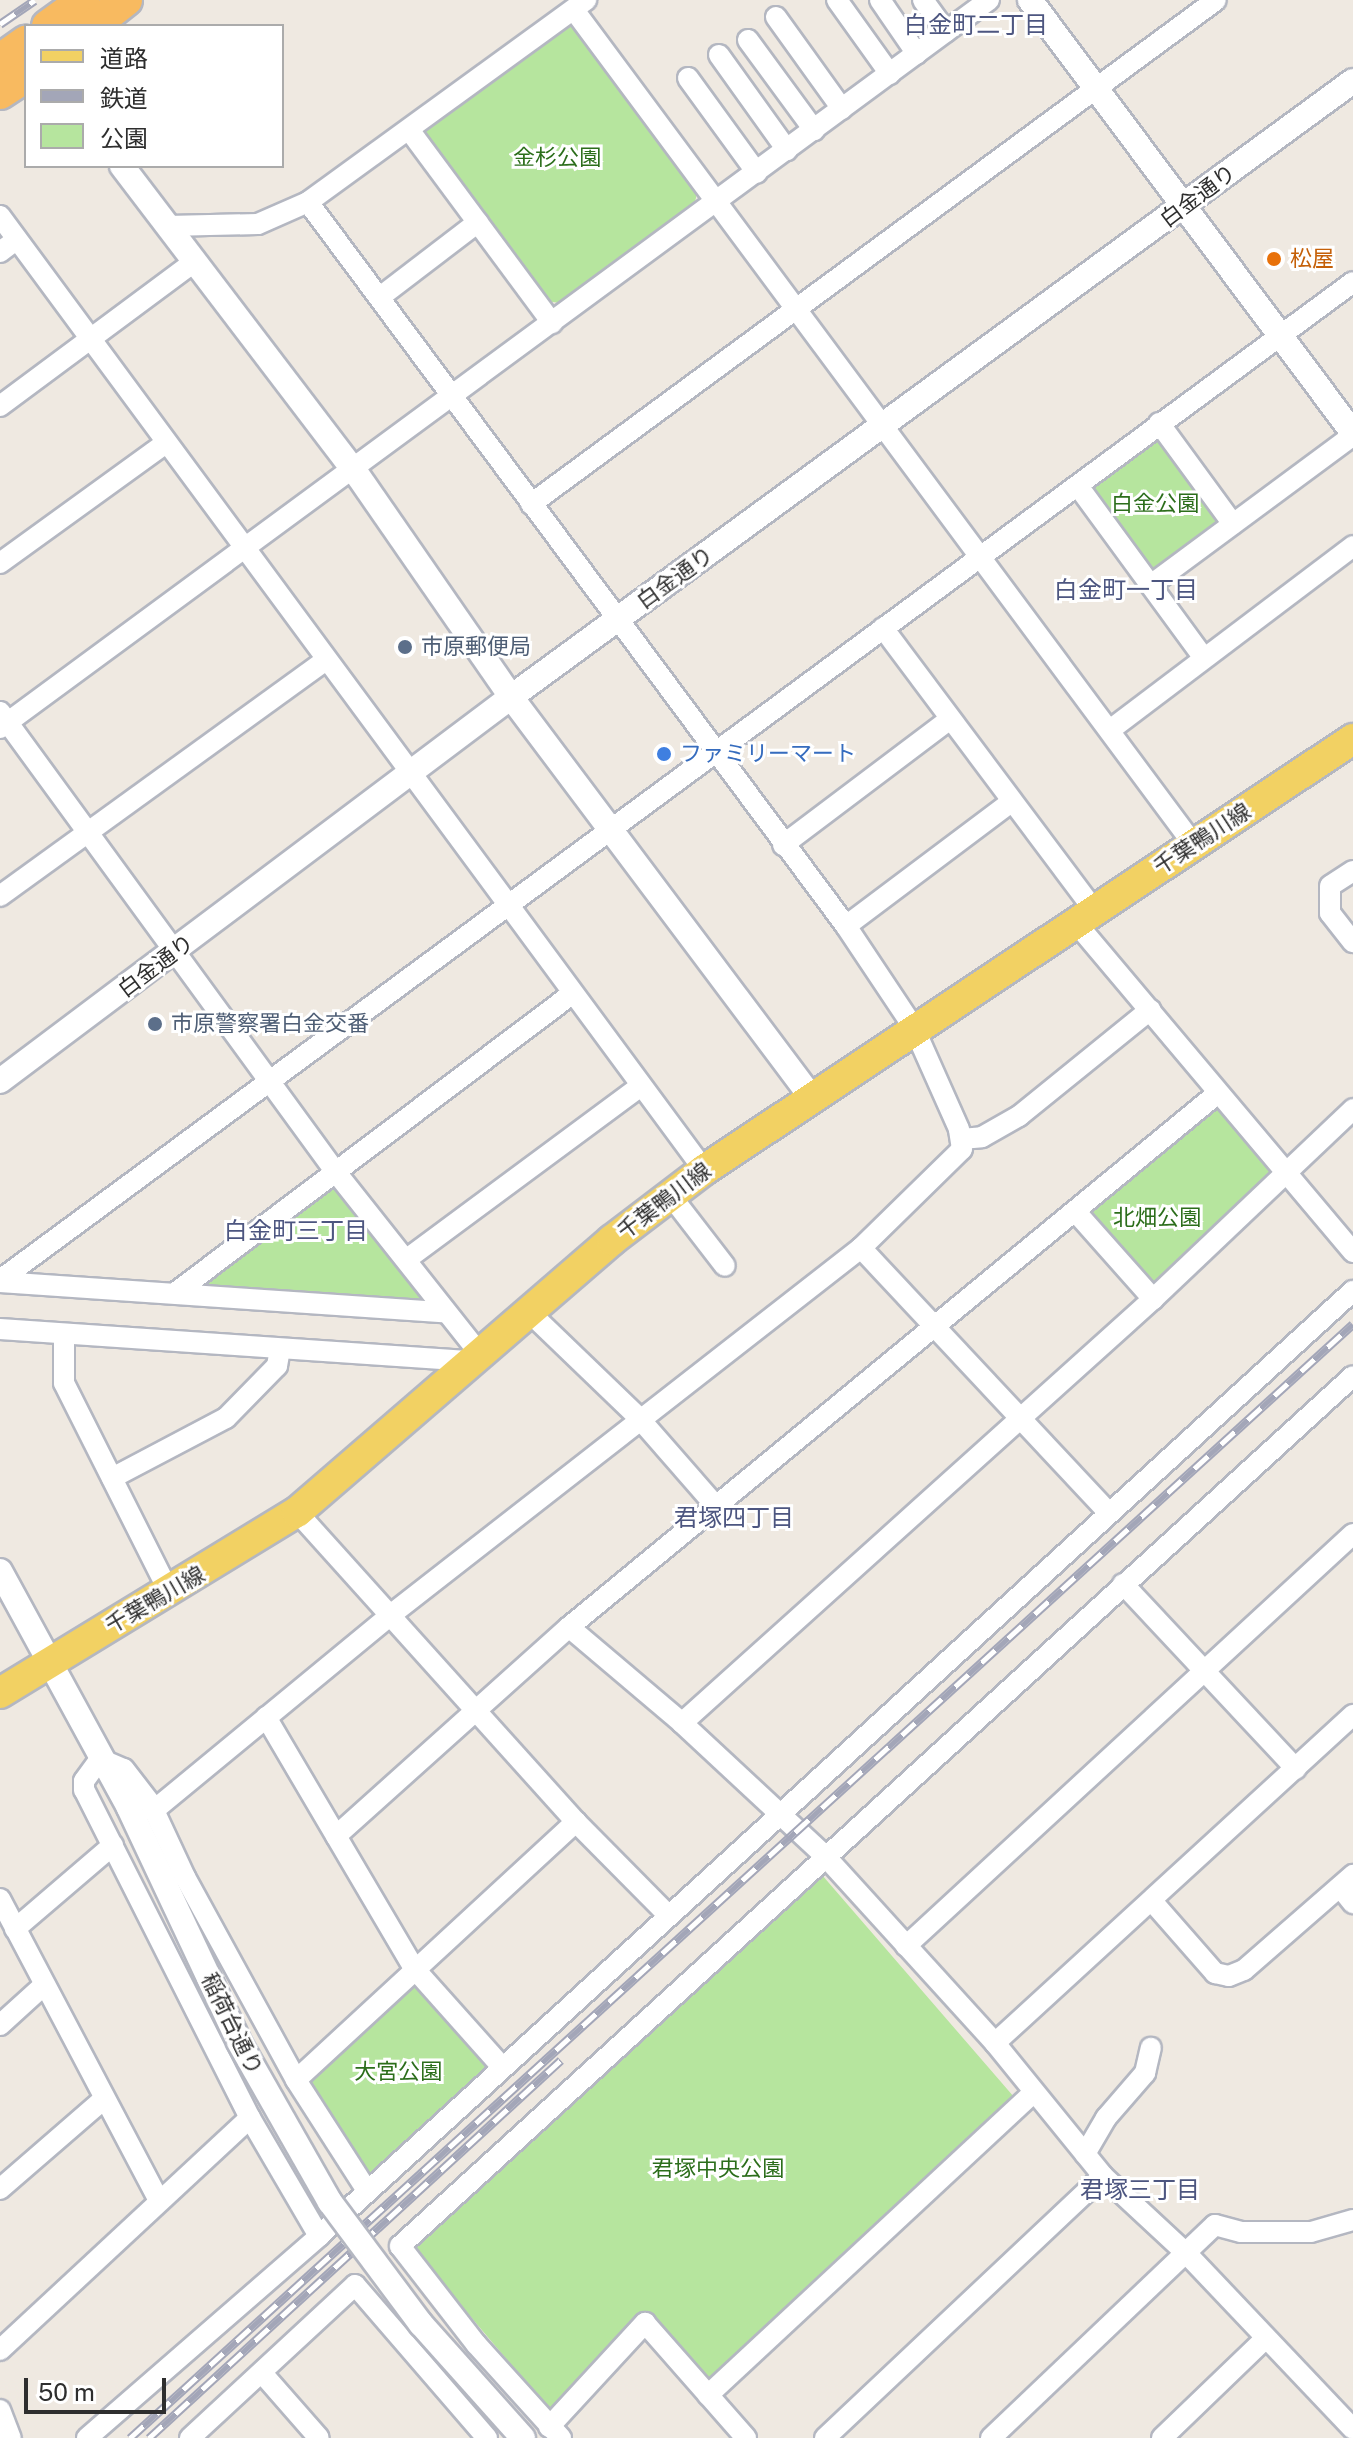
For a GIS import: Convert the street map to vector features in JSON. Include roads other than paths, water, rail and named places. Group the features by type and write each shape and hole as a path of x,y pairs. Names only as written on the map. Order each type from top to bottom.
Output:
{"highway":[{"path":"51,24 84,0"},
{"path":"96,24 126,0"},
{"path":"0,60 24,43"},
{"path":"0,93 24,77"}],"main road":[{"name":"千葉鴨川線","path":"0,1693 46,1662 170,1594 297,1512 529,1312 704,1170 1353,739"}],"street":[{"path":"837,0 890,74"},
{"path":"880,0 917,54"},
{"path":"923,0 946,32"},
{"path":"1030,0 1353,434 1152,584"},
{"path":"531,504 1216,0"},
{"path":"475,1358 407,1259 335,1171 90,829 2,721 246,550 917,54 978,3"},
{"path":"168,226 258,224 308,202 580,5 716,202 1194,845"},
{"path":"776,17 842,109"},
{"path":"748,40 814,130"},
{"path":"719,55 787,150"},
{"path":"688,78 757,173"},
{"name":"白金通り","path":"0,1081 177,951 511,697 883,428 1353,81"},
{"path":"410,131 552,323"},
{"path":"124,168 354,470 511,697 812,1098"},
{"path":"153,1811 388,1617 639,1418 861,1248 962,1149 961,1139 914,1028 846,926 308,202"},
{"path":"0,216 409,775 704,1170"},
{"path":"380,297 478,222"},
{"path":"0,252 17,239"},
{"path":"0,406 195,261"},
{"path":"2,1274 273,1081 608,828 1353,282"},
{"path":"1159,423 1233,524"},
{"path":"0,563 166,443"},
{"path":"1078,486 1203,657"},
{"path":"1110,730 1353,546"},
{"path":"883,628 1011,802 1150,1010 1353,1252"},
{"path":"0,896 326,660"},
{"path":"783,845 949,720"},
{"path":"846,926 1011,802"},
{"path":"1353,871 1330,886 1330,913 1353,942"},
{"path":"175,1293 572,994"},
{"path":"961,1139 982,1137 1019,1116 1150,1010"},
{"path":"407,1259 641,1086"},
{"path":"336,1836 569,1627 714,1504 1218,1093"},
{"path":"682,1723 1153,1299 1353,1109"},
{"path":"671,1196 725,1266"},
{"path":"1075,1211 1153,1299"},
{"path":"861,1248 1109,1513"},
{"path":"2,1274 175,1293 443,1312"},
{"path":"87,2438 319,2236 366,2189 1353,1291"},
{"path":"529,1312 639,1418 714,1504"},
{"path":"0,1329 280,1349 475,1358"},
{"path":"64,1335 64,1383 170,1594"},
{"path":"112,1478 226,1418 277,1366 280,1349"},
{"path":"746,2438 645,2323 555,2432 476,2344 400,2246 824,1855 1353,1376"},
{"path":"297,1512 388,1617 576,1822 667,1914"},
{"path":"906,1946 1353,1534"},
{"name":"稲荷台通り","path":"0,1571 46,1662 136,1822 239,2042 330,2202 421,2324 523,2438"},
{"path":"1123,1584 1296,1769"},
{"path":"569,1627 682,1723 824,1855 995,2043 1103,2176 1187,2254 1353,2431 1347,2438"},
{"path":"995,2043 1353,1715"},
{"path":"266,1717 413,1967 502,2067"},
{"path":"319,2236 250,2118 84,1790 84,1781 100,1759 124,1769 153,1811 296,2080 366,2189"},
{"path":"296,2080 413,1967 576,1822"},
{"path":"15,1929 113,1845"},
{"path":"1152,1901 1215,1973 1229,1976 1244,1970 1349,1888"},
{"path":"0,1899 159,2201"},
{"path":"0,2025 44,1985"},
{"path":"1085,2154 1106,2118 1145,2073 1151,2048"},
{"path":"708,2395 1033,2093"},
{"path":"0,2189 104,2099"},
{"path":"0,2350 250,2118"},
{"path":"825,2438 1103,2176"},
{"path":"991,2438 1215,2225 1241,2232 1311,2232 1353,2220"},
{"path":"190,2438 355,2285 487,2438"},
{"path":"1162,2438 1266,2338"},
{"path":"262,2373 319,2438"},
{"path":"0,2410 11,2438"}],"railway":[{"path":"0,24 35,0"},
{"path":"130,2438 1353,1324"},
{"path":"149,2438 561,2060"}],"place":[{"name":"松屋","path":"1274,259"},
{"name":"市原郵便局","path":"405,647"},
{"name":"ファミリーマート","path":"664,754"},
{"name":"市原警察署白金交番","path":"155,1024"}],"district":[{"name":"白金町二丁目","path":"976,25"},
{"name":"白金町一丁目","path":"1126,590"},
{"name":"白金町三丁目","path":"296,1231"},
{"name":"君塚四丁目","path":"734,1518"},
{"name":"君塚三丁目","path":"1140,2190"}],"park label":[{"name":"金杉公園","path":"557,158"},
{"name":"白金公園","path":"1155,504"},
{"name":"北畑公園","path":"1157,1218"},
{"name":"大宮公園","path":"398,2072"},
{"name":"君塚中央公園","path":"718,2169"}]}
